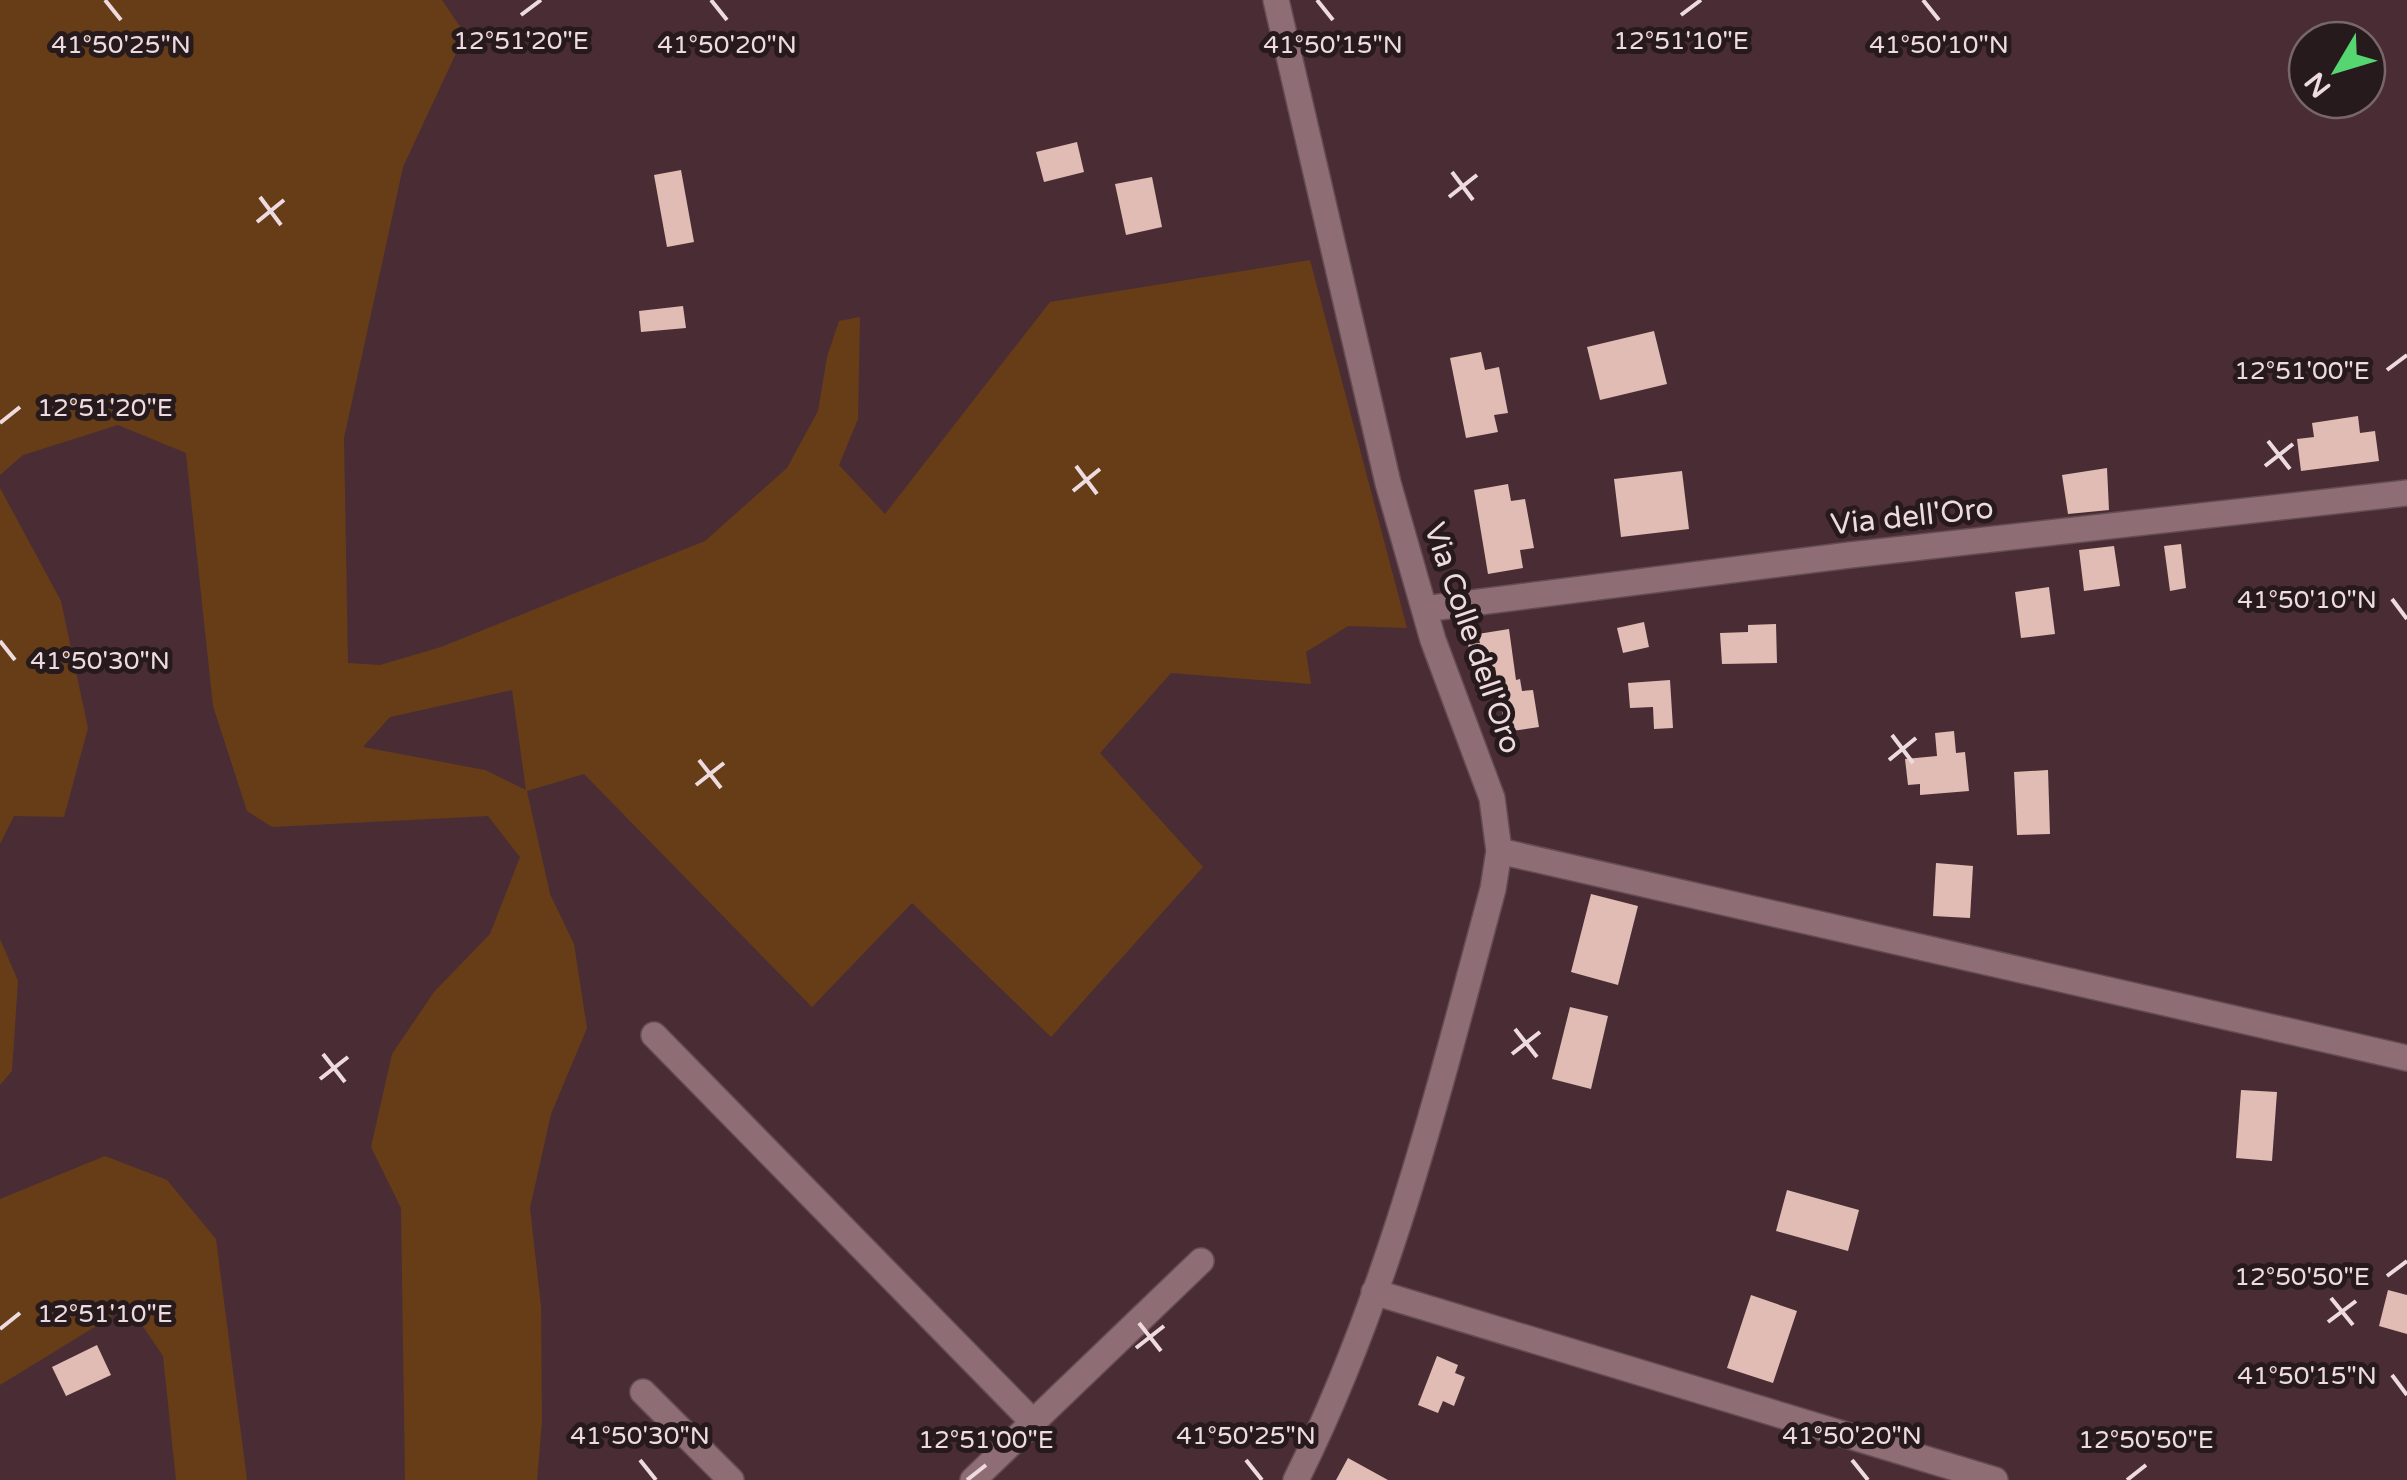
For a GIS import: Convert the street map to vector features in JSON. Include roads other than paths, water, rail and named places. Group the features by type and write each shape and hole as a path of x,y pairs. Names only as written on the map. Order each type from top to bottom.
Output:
{"street":[{"name":"Via Colle dell'Oro","path":"1276,0 1388,483 1424,609 1492,798 1498,851 1493,889 1432,1115 1353,1356 1296,1480"},
{"name":"Via dell'Oro","path":"1424,609 1850,555 2407,493"},
{"path":"1498,851 2407,1058"},
{"path":"654,1034 1033,1422"},
{"path":"973,1480 1201,1261"},
{"path":"1374,1292 1995,1480"},
{"path":"643,1392 731,1480"}]}
